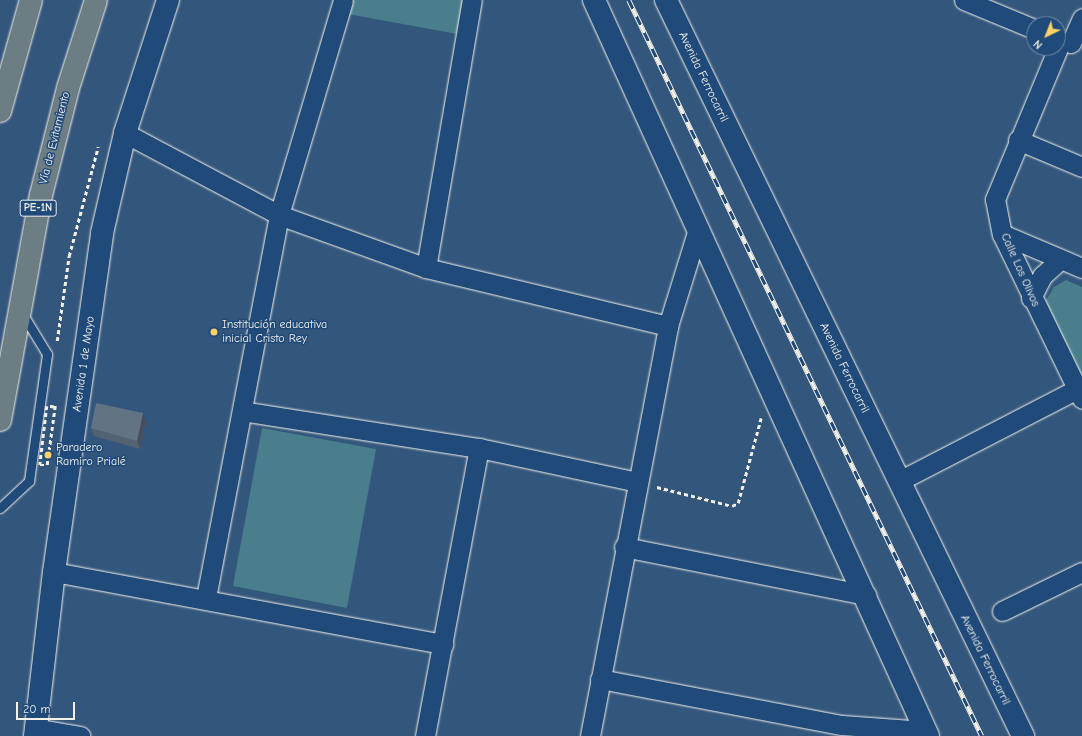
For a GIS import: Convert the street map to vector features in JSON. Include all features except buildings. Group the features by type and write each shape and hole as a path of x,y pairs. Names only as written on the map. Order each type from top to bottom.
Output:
{"highway":[{"path":"0,111 31,0"},
{"name":"Vía de Evitamiento","path":"0,420 18,306 68,88 96,0"}],"main road":[{"name":"Avenida 1 de Mayo","path":"35,732 54,572 102,233 124,133 168,0"},
{"path":"594,0 866,595 926,733"},
{"name":"Avenida Ferrocarril","path":"666,0 1023,736"}],"street":[{"path":"206,598 280,214 343,0"},
{"path":"426,268 472,0"},
{"path":"964,0 1026,26"},
{"name":"Calle Los Olivos","path":"1066,42 1082,18"},
{"name":"Calle Los Olivos","path":"1059,56 1018,140 994,199 1002,234 1031,298 1080,394"},
{"path":"124,133 280,214 426,268 668,326"},
{"path":"1018,140 1082,167"},
{"path":"590,736 624,547 668,326 698,229"},
{"path":"1002,234 1082,268"},
{"path":"1031,298 1042,276 1061,259"},
{"path":"899,481 1080,394"},
{"path":"242,411 479,448 637,482"},
{"path":"425,736 479,448"},
{"path":"624,547 866,595"},
{"path":"54,572 206,598 443,644"},
{"path":"1002,611 1082,572"},
{"path":"600,679 842,725 926,733"},
{"path":"35,732 80,736"}],"lane":[{"path":"0,508 29,481 47,354 18,306"}],"path":[{"path":"56,348 69,256 90,178"},
{"path":"47,406 55,406 47,465 40,464 47,406"},
{"path":"637,482 732,506 738,504 762,415"}],"green space":[{"path":"352,0 464,0 457,34 348,14"},
{"path":"1066,280 1082,287 1082,378 1043,305 1054,287"},
{"path":"262,428 376,449 347,608 233,586"}],"railway":[{"path":"629,0 982,736"}],"place":[{"name":"Institución educativa inicial Cristo Rey","path":"214,332"},
{"name":"Paradero Ramiro Prialé","path":"48,455"}]}
